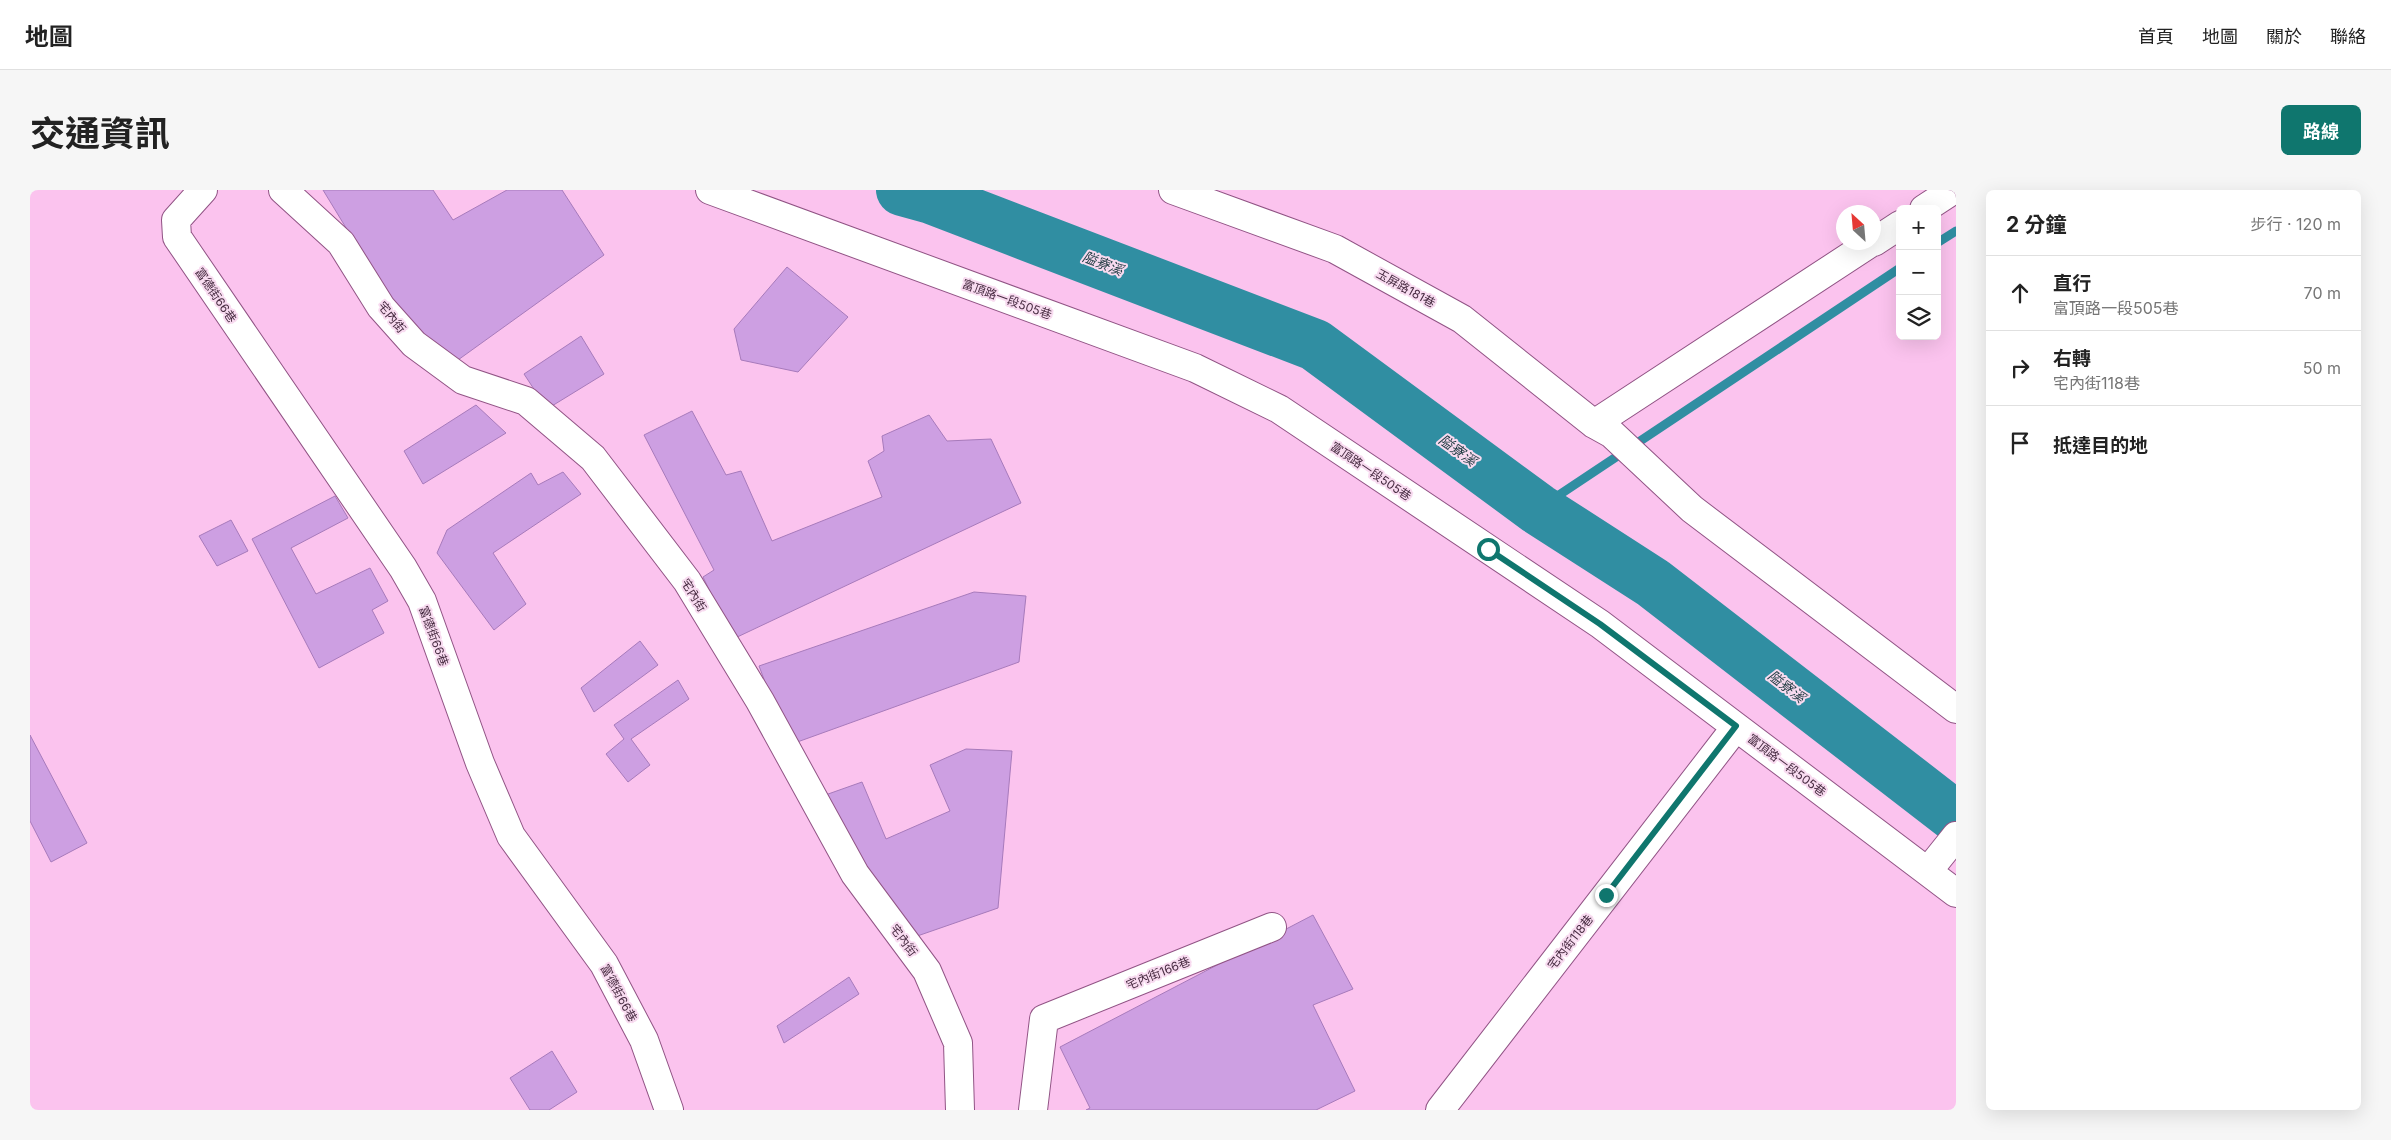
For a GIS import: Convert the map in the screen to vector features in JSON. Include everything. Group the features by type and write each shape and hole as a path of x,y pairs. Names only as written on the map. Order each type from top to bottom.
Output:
{"street":[{"name":"富德街66巷","path":"203,190 176,220 177,237 403,568 422,602 480,763 511,836 604,964 644,1040 669,1110"},
{"name":"宅內街","path":"283,190 341,243 382,307 414,344 463,380 526,402 593,458 687,581 760,701 855,874 927,971 958,1043 960,1110"},
{"name":"富頂路一段505巷","path":"710,190 1195,368 1279,409 1600,624 1736,726 1941,854 1956,892"},
{"name":"玉屏路181巷","path":"1173,190 1335,249 1454,315 1634,454 1692,509 1956,709"},
{"path":"1930,205 1953,190"},
{"path":"1881,237 1896,228"},
{"path":"1603,429 1861,250"},
{"name":"宅內街118巷","path":"1440,1110 1736,726"},
{"name":"宅內街166巷","path":"1033,1110 1044,1019 1272,927"}],"building":[{"path":"323,190 433,190 453,220 507,190 562,190 604,255 451,365 407,328"},
{"path":"787,267 848,317 798,372 741,360 734,329"},
{"path":"581,336 604,374 547,409 524,374"},
{"path":"476,405 506,433 423,484 404,451"},
{"path":"692,411 726,475 741,471 772,541 882,497 868,461 884,451 882,436 929,415 947,441 991,439 1021,503 733,639 703,577 714,570 644,435"},
{"path":"563,472 581,494 493,553 526,604 494,630 437,553 447,530 531,473 538,485"},
{"path":"335,496 348,518 291,548 316,594 370,568 388,601 372,610 384,633 319,668 252,539"},
{"path":"231,520 248,551 217,566 199,536"},
{"path":"974,592 1026,596 1019,662 789,745 759,666"},
{"path":"640,641 658,665 594,712 581,688"},
{"path":"678,680 689,699 631,739 650,765 628,782 606,754 624,739 614,725"},
{"path":"30,735 87,843 51,862 30,821"},
{"path":"966,749 1012,751 998,908 900,942 814,799 862,782 886,839 950,811 930,765"},
{"path":"1313,915 1353,989 1313,1005 1355,1091 1316,1110 1086,1110 1090,1108 1060,1047"},
{"path":"849,977 859,994 784,1043 777,1026"},
{"path":"552,1051 577,1092 549,1110 530,1110 510,1078"}],"waterway":[{"name":"隘寮溪","path":"902,190 931,198 1315,345 1538,509 1653,583 1956,817"},
{"path":"1941,240 1956,231"},
{"path":"1538,509 1896,271"}],"route":[{"path":"1488,549 1600,624 1736,726 1606,895"}]}
